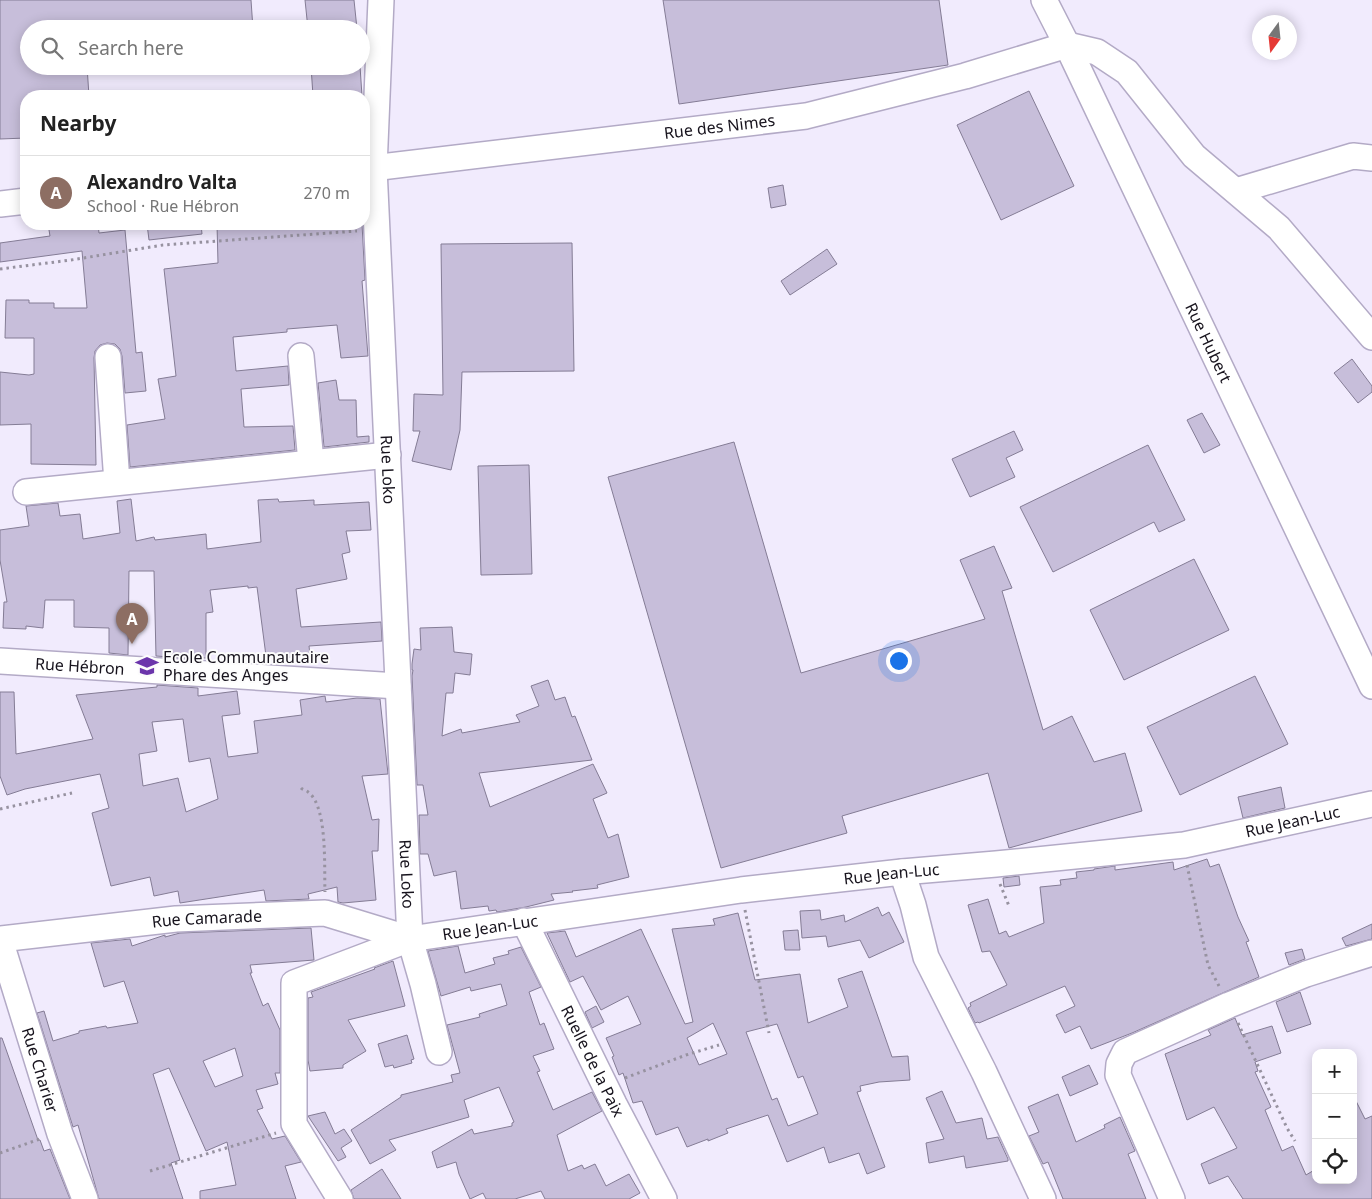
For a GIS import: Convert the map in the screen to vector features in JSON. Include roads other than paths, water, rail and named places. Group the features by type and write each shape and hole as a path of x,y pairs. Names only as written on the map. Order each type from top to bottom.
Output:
{"street":[{"name":"Rue Loko","path":"370,154 381,0"},
{"name":"Rue Hubert","path":"1044,0 1372,686"},
{"name":"Rue des Nimes","path":"370,168 806,116 965,76 1067,45"},
{"path":"1067,45 1097,52 1127,72 1194,156 1279,228 1372,337"},
{"path":"1236,191 1353,156 1372,158"},
{"name":"Rue Loko","path":"370,176 377,229 410,939 439,1052"},
{"path":"0,204 20,202"},
{"path":"301,356 311,462"},
{"path":"108,357 117,482"},
{"path":"26,492 388,454"},
{"name":"Rue Hébron","path":"0,661 398,686"},
{"name":"Rue Jean-Luc","path":"410,939 741,890 902,872 1184,845 1372,804"},
{"path":"902,872 913,905 926,957 984,1072 1043,1199"},
{"name":"Rue Camarade","path":"0,939 176,919 326,913 410,939"},
{"name":"Ruelle de la Paix","path":"524,921 664,1199"},
{"name":"Rue Charier","path":"0,939 60,1134 85,1199"},
{"path":"340,1199 294,1124 294,983 410,939"},
{"path":"1172,1199 1118,1075 1119,1064 1125,1052 1229,1005 1306,974 1372,953"}],"place":[{"name":"Alexandro Valta","path":"132,644"},
{"name":"Ecole Communautaire Phare des Anges","path":"147,666"}]}
